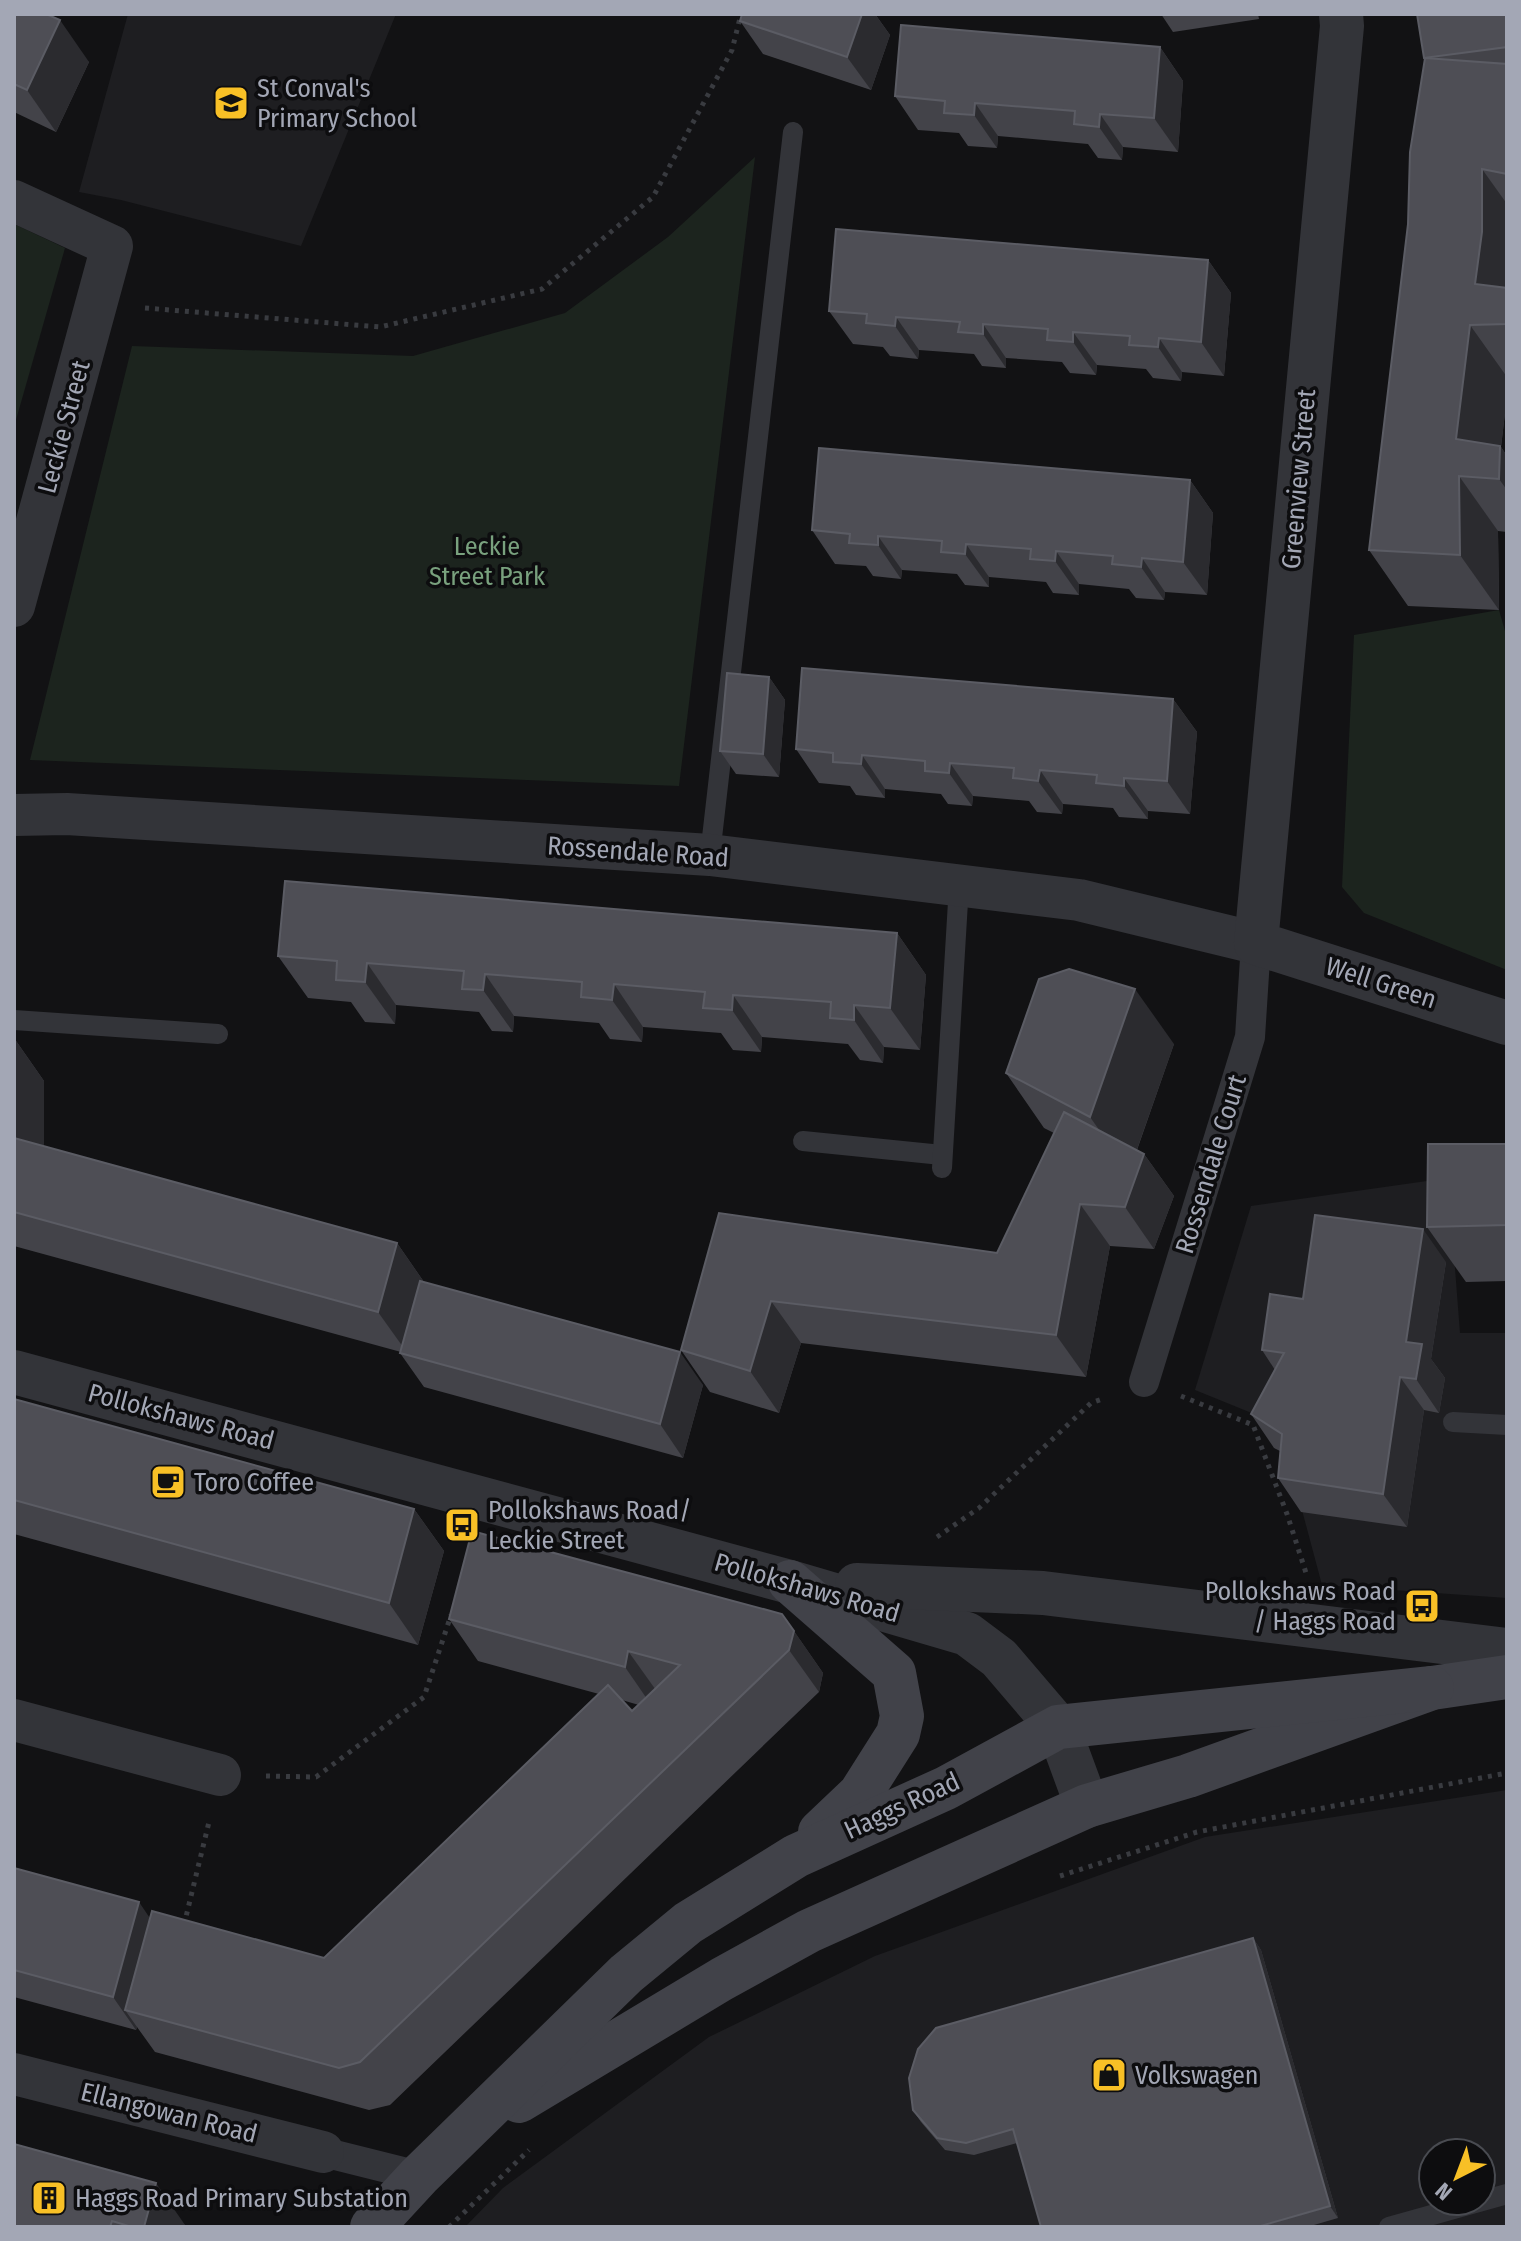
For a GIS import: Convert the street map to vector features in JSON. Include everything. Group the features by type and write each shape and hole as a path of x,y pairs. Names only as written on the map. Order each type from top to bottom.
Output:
{"main road":[{"path":"790,1582 894,1673 902,1716 898,1734 860,1794 796,1856"},
{"path":"1087,1806 1188,1776 1432,1688 1507,1677"},
{"name":"Haggs Road","path":"372,2227 419,2176 626,1974 688,1923 796,1856 946,1788 1058,1727 1432,1688"},
{"name":"Haggs Road","path":"465,2133 722,1979 809,1931 1087,1806"}],"street":[{"name":"Greenview Street","path":"1256,943 1341,14"},
{"name":"Leckie Street","path":"14,201 112,246 14,606"},
{"name":"Rossendale Road","path":"14,815 67,814 710,855 1079,900 1256,943"},
{"name":"Well Green","path":"1256,943 1507,1023"},
{"name":"Rossendale Court","path":"1144,1382 1250,1037 1256,943"},
{"name":"Pollokshaws Road","path":"14,1372 790,1582 967,1634 999,1658 1058,1727 1087,1806"},
{"path":"790,1582 1043,1593 1507,1650"},
{"path":"14,1720 220,1775"},
{"name":"Ellangowan Road","path":"14,2074 323,2152"},
{"path":"323,2152 419,2176"}],"lane":[{"path":"710,855 793,132"},
{"path":"803,1141 942,1161 959,885"},
{"path":"14,1020 218,1034"},
{"path":"1453,1422 1507,1425"},
{"path":"1389,2227 1507,2194"}],"path":[{"path":"98,304 380,327 542,289 653,197 732,50 741,14"},
{"path":"937,1537 979,1508 1091,1403 1144,1382 1253,1425 1287,1514 1324,1629"},
{"path":"184,1926 220,1775 316,1777 424,1697 454,1606"},
{"path":"1059,1876 1197,1832 1507,1773"},
{"path":"449,2227 533,2146"}],"shaded area":[{"name":"St Conval's Primary School","path":"128,14 396,14 301,246 79,192"},
{"path":"1448,1178 1460,1333 1507,1333 1507,1598 1322,1585 1279,1424 1195,1390 1251,1206"},
{"path":"1507,1790 1507,2227 465,2227 503,2188 709,2037 875,1956 1205,1837"}],"green space":[{"name":"Leckie Street Park","path":"755,157 679,786 30,760 132,346 413,356 565,313 668,237"},
{"path":"14,224 65,248 14,427"},
{"path":"1499,610 1507,638 1507,970 1364,913 1342,887 1354,635"}],"building":[{"path":"14,14 46,14 60,20 27,90 14,84"},
{"path":"742,14 862,14 847,57 740,21"},
{"path":"1417,14 1507,14 1507,47 1424,58"},
{"path":"901,25 1160,47 1154,118 1100,114 1099,127 1074,124 1075,111 975,103 974,115 944,113 945,101 895,96"},
{"path":"1425,58 1507,64 1507,174 1482,169 1482,232 1475,284 1507,288 1507,324 1470,325 1456,439 1500,446 1499,479 1459,476 1460,555 1369,550 1408,224 1410,152"},
{"path":"836,229 1208,260 1201,342 1159,338 1158,347 1129,345 1130,336 1073,332 1073,342 1047,340 1048,329 983,324 983,334 958,332 960,322 896,317 895,326 866,323 867,314 829,311"},
{"path":"819,448 1190,480 1183,562 1142,558 1141,567 1112,564 1113,556 1056,551 1055,561 1030,559 1031,549 966,544 965,554 941,552 942,541 878,536 878,545 849,543 850,534 812,530"},
{"path":"802,668 1173,699 1167,781 1124,778 1124,786 1096,783 1097,775 1040,770 1038,781 1013,778 1014,768 950,763 949,773 925,771 925,761 862,755 861,764 833,762 833,753 796,749"},
{"path":"727,673 769,677 763,754 720,751"},
{"path":"285,881 897,933 890,1008 854,1005 854,1020 830,1018 831,1002 733,995 732,1010 703,1008 705,992 614,984 612,1000 581,997 582,982 485,974 483,990 462,989 464,971 367,963 365,982 336,980 337,961 278,956"},
{"path":"1069,969 1135,989 1090,1117 1006,1073 1039,979"},
{"path":"1064,1112 1144,1154 1125,1207 1080,1204 1056,1335 771,1301 750,1371 681,1350 719,1213 997,1253"},
{"path":"14,1138 397,1243 378,1312 14,1212"},
{"path":"1428,1144 1507,1144 1507,1225 1427,1227"},
{"path":"1315,1215 1423,1229 1406,1342 1422,1344 1416,1379 1400,1377 1383,1494 1278,1478 1282,1434 1251,1414 1284,1353 1262,1350 1270,1294 1303,1299"},
{"path":"420,1281 680,1352 660,1424 400,1353"},
{"path":"14,1399 414,1509 389,1603 14,1500"},
{"path":"472,1531 782,1614 794,1631 789,1650 360,2062 339,2068 125,2010 152,1911 324,1958 608,1685 632,1711 680,1665 628,1651 625,1667 449,1619"},
{"path":"14,1868 139,1902 113,1997 14,1970"},
{"name":"Volkswagen","path":"1253,1938 1330,2206 1257,2227 1041,2227 1013,2129 966,2143 937,2138 913,2110 909,2078 918,2049 936,2028"},
{"path":"14,2144 156,2183 144,2227 112,2221 110,2227 14,2227"}],"place":[{"name":"St Conval's Primary School","path":"231,103"},
{"name":"Toro Coffee","path":"168,1482"},
{"name":"Pollokshaws Road/ Leckie Street","path":"462,1525"},
{"name":"Pollokshaws Road / Haggs Road","path":"1422,1606"},
{"name":"Volkswagen","path":"1109,2075"},
{"name":"Haggs Road Primary Substation","path":"49,2198"}]}
